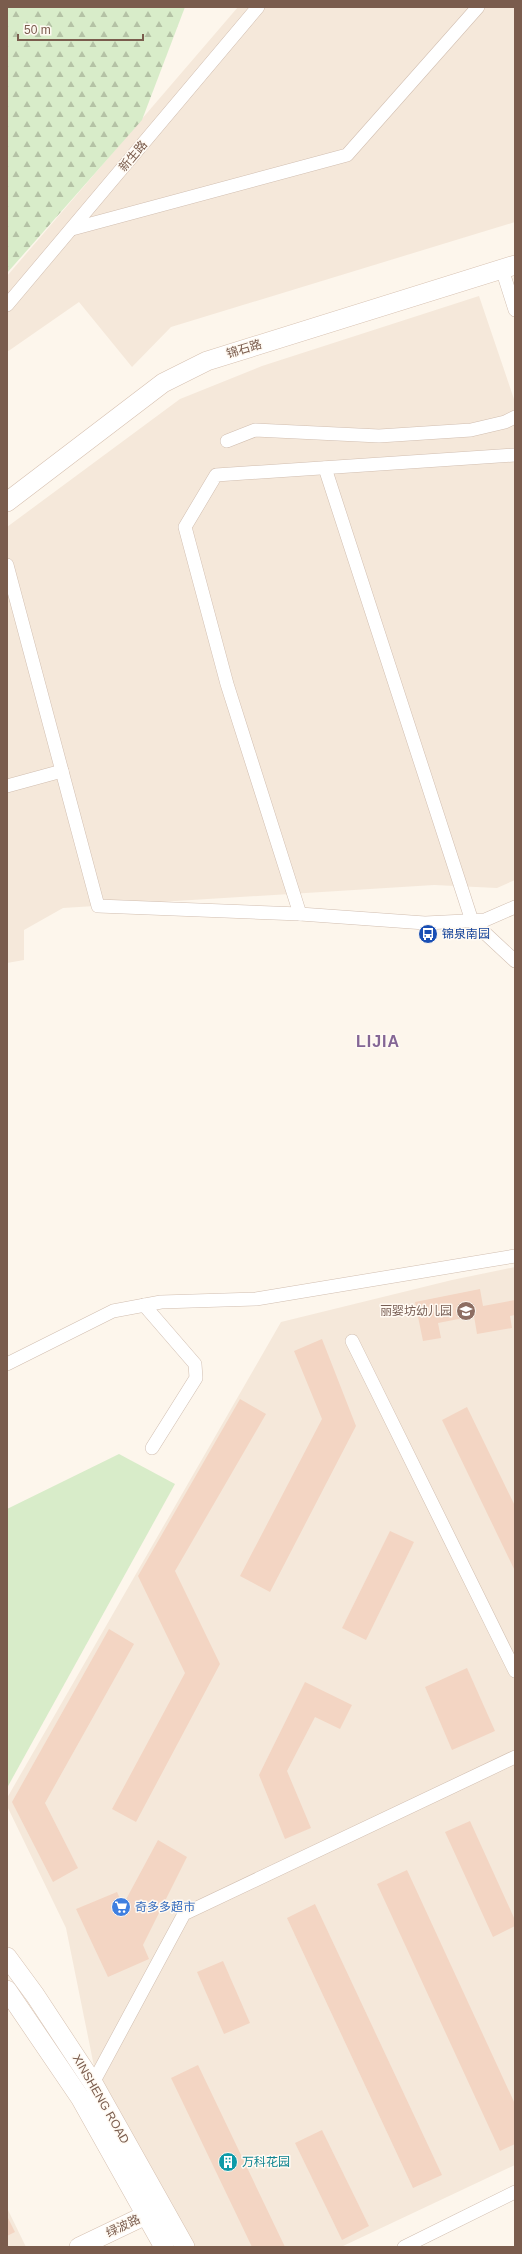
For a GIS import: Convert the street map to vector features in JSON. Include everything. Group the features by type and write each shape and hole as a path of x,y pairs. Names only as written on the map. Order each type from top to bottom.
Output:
{"main road":[{"name":"锦石路","path":"7,502 163,384 207,361 508,267"},
{"name":"XINSHENG ROAD","path":"7,1957 49,2014 93,2083 185,2247"},
{"name":"XINSHENG ROAD","path":"7,1990 81,2099 164,2247"},
{"name":"绿波路","path":"79,2247 146,2215"}],"street":[{"name":"新生路","path":"7,305 258,7"},
{"path":"72,229 347,155 478,7"},
{"path":"508,267 515,310"},
{"path":"227,441 255,430 379,436 471,430 505,422 515,417"},
{"path":"300,914 227,684 185,527 216,475 515,455"},
{"path":"326,468 472,921 515,961"},
{"path":"7,565 98,906 300,914 425,923 486,920 515,907"},
{"path":"7,786 62,771"},
{"path":"7,1364 113,1311 161,1302 256,1299 515,1256"},
{"path":"144,1305 195,1364 196,1378 152,1448"},
{"path":"352,1341 515,1671"},
{"path":"93,2083 184,1914 515,1757"},
{"path":"404,2247 515,2192"}],"shaded area":[{"path":"238,7 515,7 515,222 171,327 132,367 79,302 7,352 7,276"},
{"path":"479,296 515,402 515,880 497,888 434,885 63,908 24,930 24,960 7,963 7,527 180,399 262,366"},
{"path":"515,1267 515,2165 341,2247 191,2247 99,2091 66,1928 7,1806 7,1798 281,1322 452,1280"},
{"path":"7,2208 26,2247 7,2247"}],"green space":[{"path":"7,7 185,7 142,120 7,273"},
{"path":"119,1454 175,1484 7,1788 7,1509"}],"building":[{"name":"丽婴坊幼儿园","path":"480,1289 483,1306 515,1300 515,1315 510,1316 512,1328 477,1334 474,1316 438,1323 441,1338 423,1341 415,1302"},
{"path":"322,1339 356,1426 270,1592 240,1576 322,1419 294,1351"},
{"path":"240,1399 266,1414 175,1571 220,1664 136,1822 112,1809 185,1673 138,1576"},
{"path":"467,1407 515,1506 515,1571 442,1420"},
{"path":"390,1531 414,1542 366,1640 342,1628"},
{"path":"109,1629 134,1644 45,1803 78,1868 53,1882 12,1802"},
{"path":"467,1668 495,1731 452,1750 425,1687"},
{"path":"305,1682 352,1705 340,1729 315,1717 287,1771 311,1828 285,1839 259,1775"},
{"path":"470,1821 515,1920 515,1926 493,1937 445,1832"},
{"name":"奇多多超市","path":"158,1840 187,1857 143,1945 149,1959 108,1977 76,1909 117,1892 123,1905"},
{"path":"407,1870 515,2104 515,2144 500,2151 377,1884"},
{"path":"315,1904 442,2175 413,2188 287,1918"},
{"path":"223,1961 250,2023 224,2034 197,1972"},
{"name":"万科花园","path":"198,2065 285,2247 252,2247 171,2078"},
{"path":"322,2130 369,2226 342,2240 295,2143"},
{"path":"7,2216 15,2232 7,2236"}],"place":[{"name":"锦泉南园","path":"428,934"},
{"name":"丽婴坊幼儿园","path":"466,1311"},
{"name":"奇多多超市","path":"121,1907"},
{"name":"万科花园","path":"228,2162"}],"district":[{"name":"LIJIA","path":"378,1041"}]}
